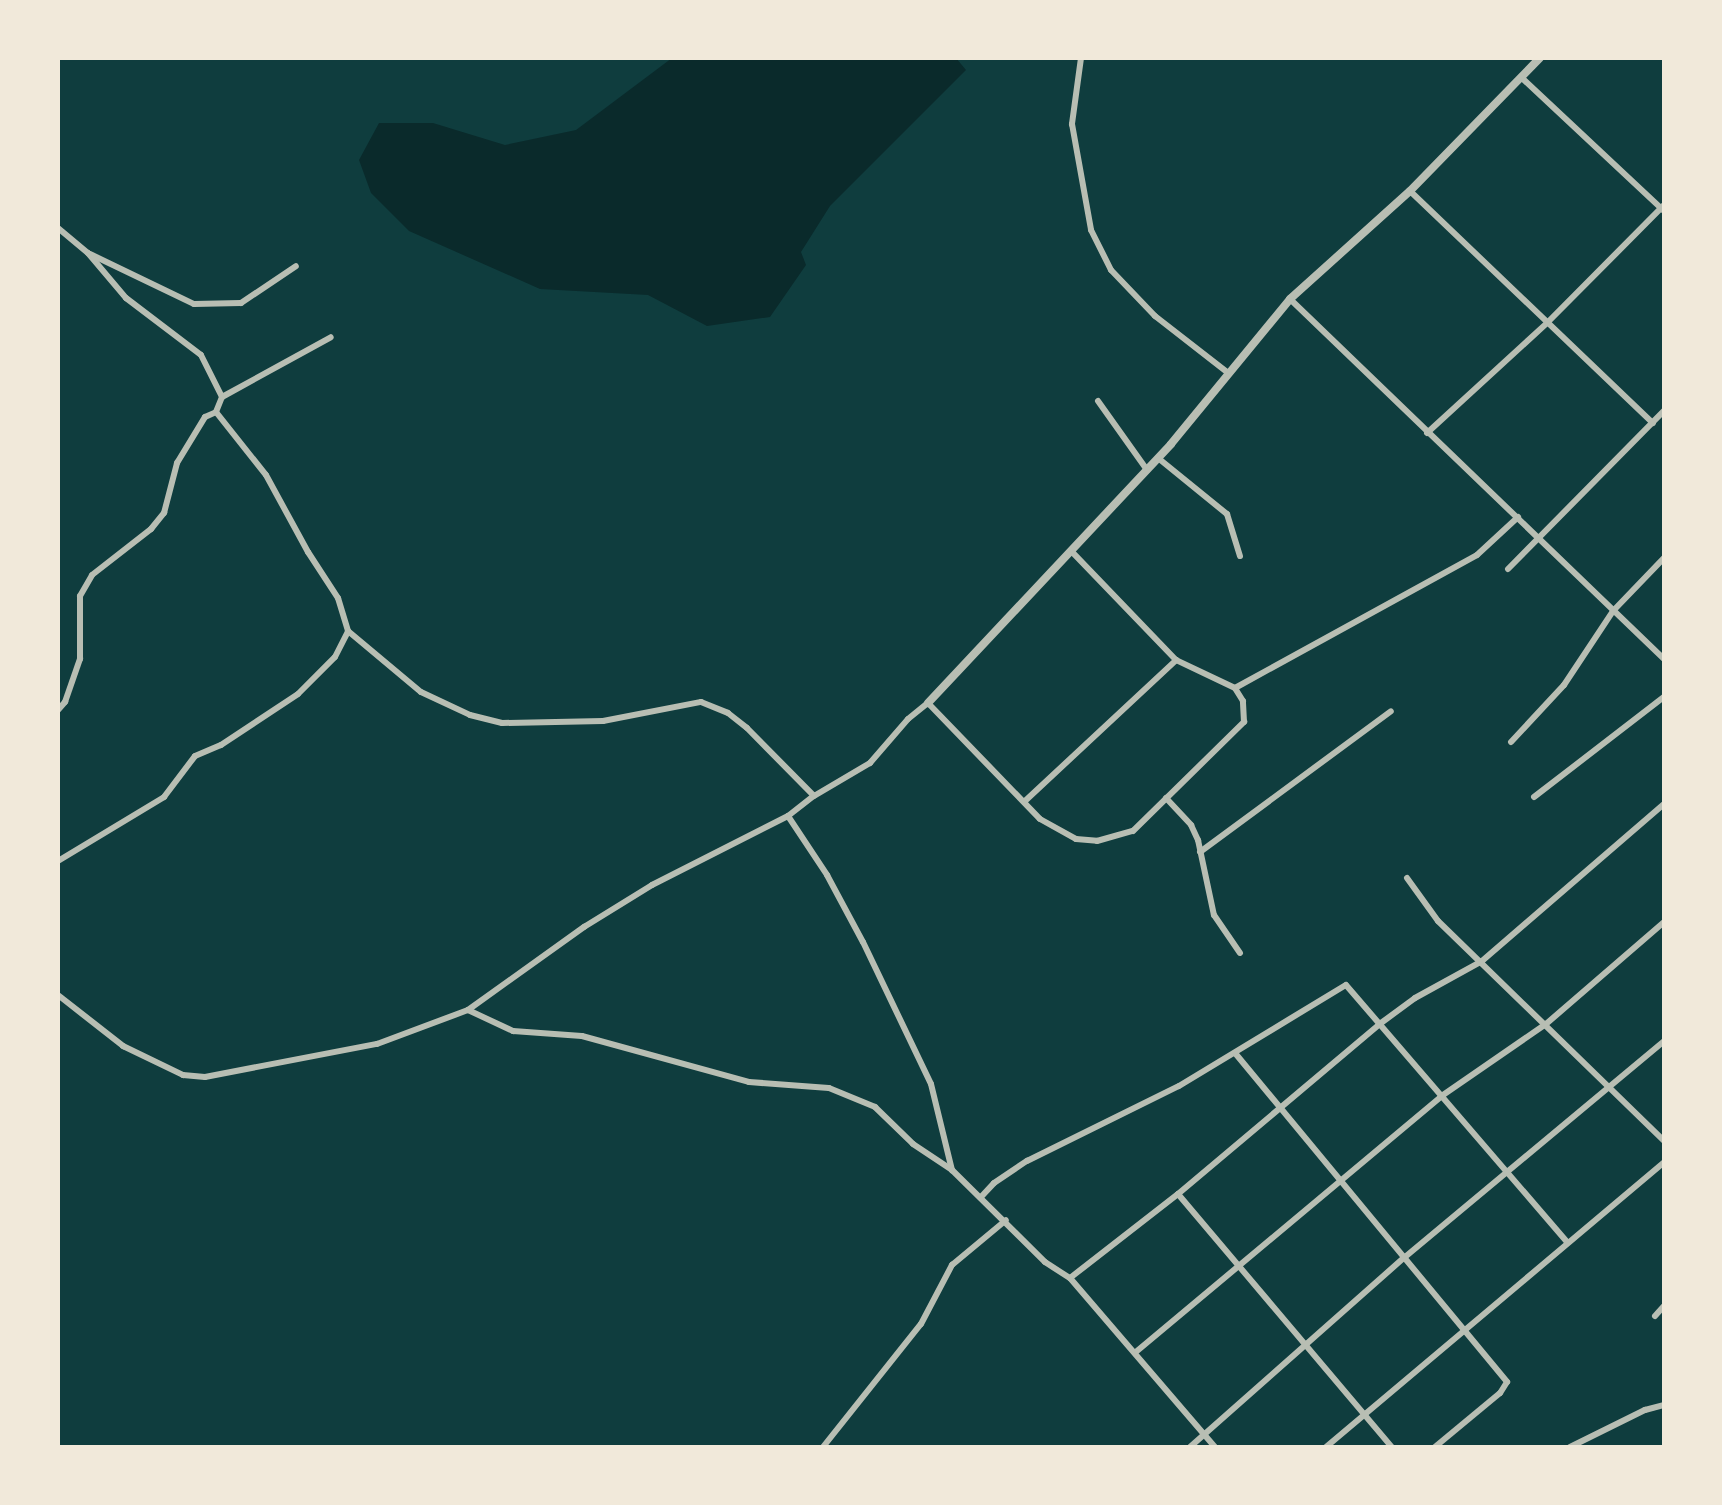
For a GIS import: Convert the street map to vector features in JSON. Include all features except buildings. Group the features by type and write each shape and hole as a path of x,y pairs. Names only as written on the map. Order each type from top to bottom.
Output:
{"street":[{"path":"1081,58 1072,124 1091,230 1111,270 1144,304 1227,372"},
{"path":"58,995 123,1046 183,1075 205,1077 377,1044 468,1010 611,910 788,816 814,796 870,763 908,719 928,703 1158,458 1290,299 1410,191 1523,79 1540,58"},
{"path":"1427,433 1547,323 1663,208 1523,79"},
{"path":"1410,191 1653,423"},
{"path":"58,228 88,253 126,298 201,355 222,397"},
{"path":"88,253 194,304 241,303 296,266"},
{"path":"1290,299 1664,659"},
{"path":"58,710 65,702 80,659 80,596 92,575 151,529 164,513 177,463 205,417 216,412 222,397 331,337"},
{"path":"1098,401 1147,470"},
{"path":"1508,569 1664,411"},
{"path":"216,412 266,475 308,552 338,598 348,631 421,692 470,715 502,723 603,721 701,702 728,713 747,728 814,796"},
{"path":"1158,458 1227,514 1240,556"},
{"path":"1235,688 1477,555 1518,517"},
{"path":"928,703 1040,819 1076,839 1097,841 1133,831 1244,722 1243,701 1235,688 1176,660 1071,551"},
{"path":"1511,742 1564,685 1613,611 1664,558"},
{"path":"58,861 164,797 195,756 221,745 298,694 335,657 348,631"},
{"path":"1025,801 1176,660"},
{"path":"1534,797 1664,697"},
{"path":"1200,852 1391,711"},
{"path":"1166,798 1191,825 1214,915 1240,953"},
{"path":"1070,1278 1178,1194 1381,1023 1415,998 1482,961 1664,804"},
{"path":"788,816 827,875 863,942 931,1084 952,1170"},
{"path":"1407,878 1438,921 1664,1141"},
{"path":"1137,1351 1443,1095 1546,1024 1664,922"},
{"path":"981,1197 994,1183 1027,1161 1179,1086 1346,985 1567,1242"},
{"path":"468,1010 513,1031 582,1036 749,1082 829,1088 875,1107 913,1144 952,1170 1006,1220 1045,1262 1070,1278 1137,1351 1215,1447"},
{"path":"1190,1447 1203,1432 1405,1257 1664,1041"},
{"path":"1235,1053 1507,1382 1500,1393 1435,1447"},
{"path":"1326,1447 1664,1162"},
{"path":"1178,1194 1392,1447"},
{"path":"823,1447 921,1324 952,1265 1006,1220"},
{"path":"1655,1316 1664,1306"},
{"path":"1570,1447 1645,1410 1664,1405"}],"water":[{"path":"672,58 956,58 966,70 830,206 801,252 806,265 770,317 707,326 648,295 540,289 409,231 371,193 359,160 379,123 433,123 505,145 576,130"}]}
